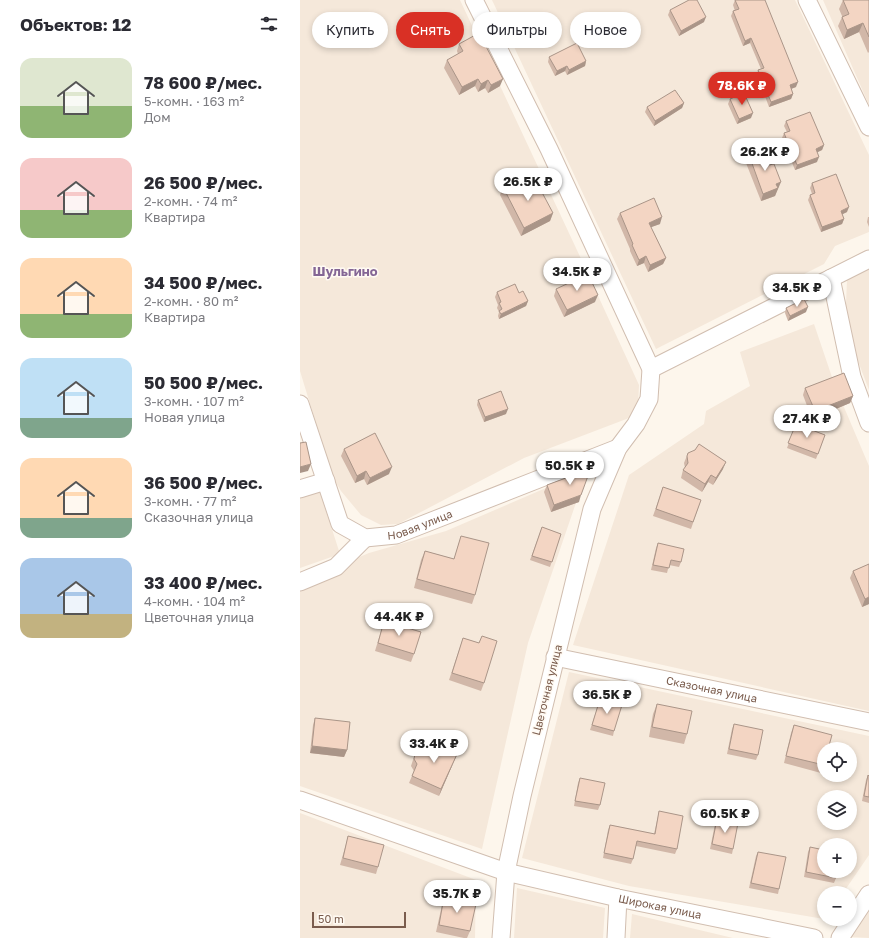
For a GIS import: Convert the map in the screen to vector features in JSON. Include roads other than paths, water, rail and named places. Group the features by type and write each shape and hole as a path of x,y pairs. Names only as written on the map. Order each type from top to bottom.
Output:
{"street":[{"path":"474,0 549,149 651,369 869,259"},
{"path":"807,0 869,127"},
{"path":"831,278 852,377 869,423"},
{"name":"Цветочная улица","path":"501,938 506,872 522,796 592,509 618,448 636,424 649,399 651,369"},
{"path":"300,404 340,524 365,538 336,567 300,582"},
{"name":"Новая улица","path":"365,538 396,535 618,448"},
{"path":"300,489 326,481"},
{"name":"Сказочная улица","path":"555,656 869,722"},
{"name":"Широкая улица","path":"300,800 506,872 618,898 814,938"},
{"path":"840,938 869,894"},
{"path":"616,938 618,898"}],"district":[{"name":"Шульгино","path":"345,271"}]}
